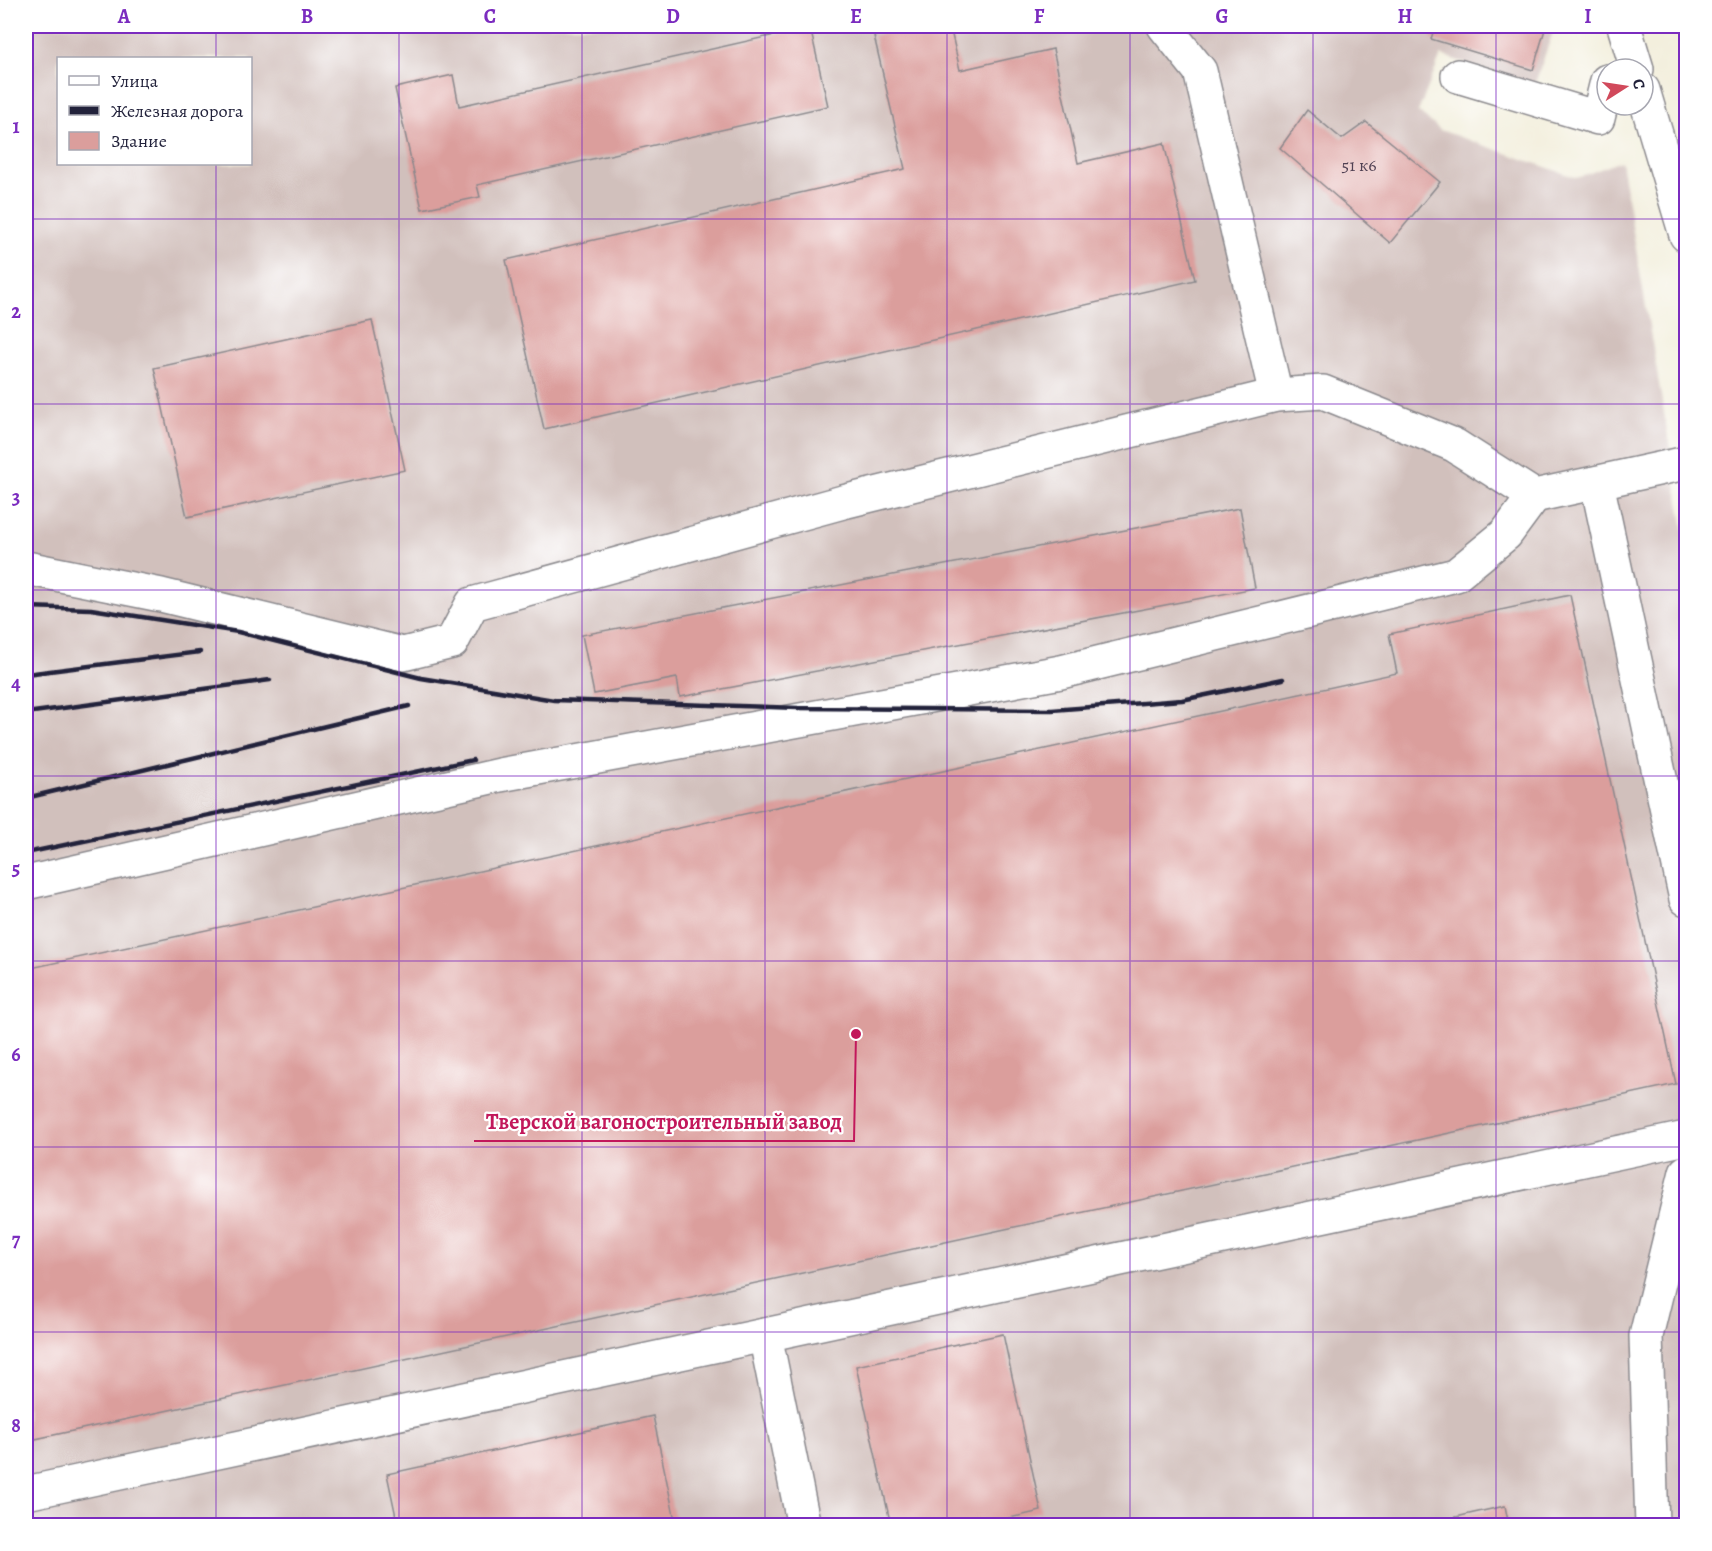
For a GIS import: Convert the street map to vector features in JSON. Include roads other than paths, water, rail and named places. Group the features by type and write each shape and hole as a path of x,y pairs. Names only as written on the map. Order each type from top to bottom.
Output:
{"street":[{"path":"1164,26 1200,71 1276,395"},
{"path":"1613,57 1622,26"},
{"path":"1622,26 1633,57"},
{"path":"1458,76 1598,117"},
{"path":"1651,117 1686,235"},
{"path":"26,568 160,595 403,654 452,642 472,604 843,501 1276,395 1323,392 1454,445 1534,496"},
{"path":"26,883 500,775 1061,672 1456,575 1506,534 1534,496 1686,463"},
{"path":"1597,483 1686,899"},
{"path":"26,1493 1686,1138"},
{"path":"1652,1526 1646,1336 1686,1172"},
{"path":"765,1335 804,1526"}],"railway":[{"path":"26,607 91,609 238,632 421,678 554,700 798,708 1052,710 1182,700 1283,679"},
{"path":"26,674 200,652"},
{"path":"26,713 270,680"},
{"path":"26,798 409,706"},
{"path":"26,853 473,760"}],"place":[{"name":"Тверской вагоностроительный завод","path":"856,1034"}]}
